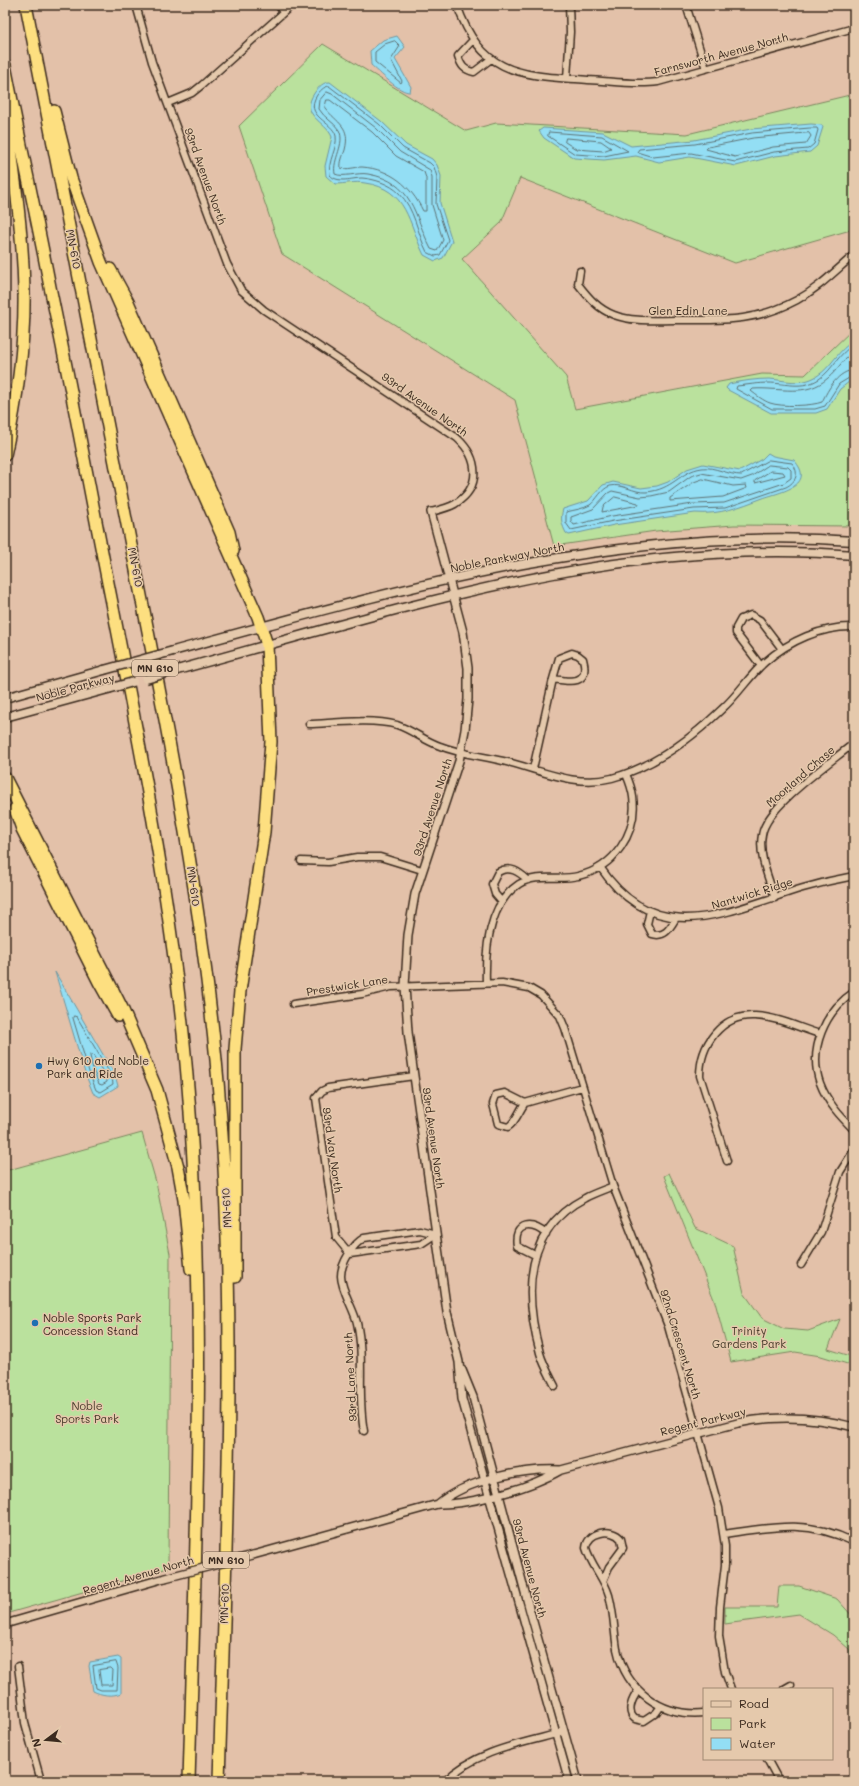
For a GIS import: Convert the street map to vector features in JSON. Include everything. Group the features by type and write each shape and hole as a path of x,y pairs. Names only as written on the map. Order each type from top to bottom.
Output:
{"highway":[{"name":"MN-610","path":"26,5 164,709 193,876 210,1007 220,1105 226,1210 230,1338 229,1442 219,1781"},
{"path":"30,5 64,150 88,229 128,325 262,627 267,645 271,742 268,799 240,991 235,1049 234,1104 236,1234 235,1280 230,1338"},
{"path":"5,455 20,375 24,293 22,248 7,118 6,68"},
{"name":"MN 610","path":"6,68 50,283 146,776 168,912 183,1030 192,1136 198,1278 199,1409 189,1781"},
{"path":"8,783 119,1002 143,1056 165,1114 184,1200 190,1249 199,1409"}],"main road":[{"name":"Noble Parkway North","path":"173,651 357,601 450,579 534,562 677,542 776,538 854,541"},
{"path":"267,645 454,594 572,570 676,556 772,552 854,555"},
{"name":"Noble Parkway","path":"5,717 267,645"},
{"name":"Noble Parkway","path":"5,698 173,651"}],"street":[{"name":"93rd Avenue North","path":"136,5 152,62 227,264 241,290 264,310 457,438 466,446 475,467 474,478 470,488 454,504 431,512 463,632 468,668 468,699 461,752 448,797 415,894 408,935 405,986 408,1032 448,1312 459,1362 462,1399 569,1781"},
{"path":"278,5 283,12"},
{"path":"168,103 192,93 292,5"},
{"name":"Farnsworth Avenue North","path":"457,5 462,20 473,40 490,59 523,74 648,83 706,69 854,28"},
{"path":"567,78 570,32 569,5"},
{"path":"686,5 706,69"},
{"path":"473,40 458,56 460,64 466,70 474,72 490,59"},
{"name":"Glen Edin Lane","path":"580,271 578,284 599,307 613,315 628,320 711,322 755,316 776,310 796,301 814,290 854,255"},
{"path":"761,666 736,633 736,628 741,619 751,615 760,620 782,649"},
{"path":"308,724 381,722 396,725 440,746 461,752 504,761 560,778 577,781 594,781 626,774 658,757 701,728 723,709 761,666 782,649 813,634 831,629 854,627"},
{"path":"533,769 553,679 559,658 572,653 583,659 584,673 580,679 574,682 553,679"},
{"name":"Moorland Chase","path":"775,898 761,847 765,824 778,805 854,744"},
{"path":"486,983 487,949 491,929 501,901 520,883 528,880 544,877 578,876 600,867 611,859 628,837 632,823 633,796 626,774"},
{"path":"301,860 328,862 357,857 380,858 422,870"},
{"name":"Nantwick Ridge","path":"600,867 621,892 630,900 650,911 676,918 704,918 752,906 803,888 854,876"},
{"path":"501,901 495,894 492,884 498,872 507,868 515,870 528,880"},
{"path":"650,911 646,924 652,934 656,936 667,932 676,918"},
{"name":"Prestwick Lane","path":"293,1004 362,994 391,987 502,983 529,988 541,995 560,1016"},
{"path":"854,992 836,1008 826,1021 820,1034 817,1051 817,1066 820,1082 835,1110 854,1130"},
{"name":"92nd Crescent North","path":"560,1016 565,1028 613,1186 662,1308 719,1508 724,1534 724,1565 720,1607 720,1636 725,1672 730,1688"},
{"path":"727,1161 700,1076 700,1063 710,1038 718,1029 729,1022 755,1016 820,1034"},
{"name":"93rd Way North","path":"350,1254 336,1237 316,1098 322,1091 328,1088 414,1076"},
{"path":"525,1103 505,1093 496,1096 493,1100 493,1104 498,1124 508,1127 513,1124 518,1112 525,1103 582,1086"},
{"path":"801,1265 821,1232 840,1172 854,1150"},
{"path":"555,1386 540,1354 532,1312 530,1278 535,1254 546,1234 558,1219 571,1207 584,1198 613,1186"},
{"path":"535,1254 516,1246 515,1239 517,1233 521,1228 527,1225 538,1228 546,1234"},
{"name":"93rd Lane North","path":"364,1431 360,1411 361,1363 358,1330 341,1277 344,1263 357,1242 364,1238 420,1230 436,1234"},
{"path":"350,1254 421,1244 436,1234"},
{"name":"93rd Avenue North","path":"459,1362 473,1397 578,1781"},
{"name":"Regent Parkway","path":"499,1493 544,1480 561,1470 738,1423 772,1418 824,1421 854,1426"},
{"name":"Regent Parkway","path":"495,1479 540,1469 561,1470"},
{"name":"Regent Avenue North","path":"438,1504 449,1495 495,1479"},
{"name":"Regent Avenue North","path":"5,1624 165,1578 438,1504 453,1505 499,1493"},
{"path":"724,1534 789,1526 824,1530 854,1542"},
{"path":"603,1581 609,1567 623,1548 621,1539 614,1532 596,1535 587,1543 588,1554 603,1581 614,1614 617,1648 622,1664 638,1691 661,1706 678,1712 703,1714"},
{"path":"18,1666 26,1723 41,1781"},
{"path":"786,1688 791,1685"},
{"path":"638,1691 631,1705 631,1714 635,1719 644,1721 656,1713 661,1706"},
{"path":"445,1781 456,1771 488,1754 564,1732"},
{"path":"768,1760 778,1781"}],"green space":[{"path":"323,44 466,131 496,123 687,134 854,94 854,229 735,263 520,178 501,223 462,259 566,377 575,409 762,374 805,375 854,328 854,522 852,526 734,525 656,531 554,546 515,400 282,254 239,126"},
{"name":"Noble Sports Park","path":"142,1133 156,1182 170,1254 168,1568 5,1614 5,1171"},
{"name":"Trinity Gardens Park","path":"669,1173 695,1228 733,1246 744,1293 762,1318 784,1329 808,1331 840,1319 828,1349 854,1357 854,1366 821,1356 795,1352 731,1362 715,1302 664,1176"},
{"path":"779,1586 799,1586 837,1599 854,1618 854,1670 849,1649 833,1635 799,1614 725,1624 725,1607 777,1607"}],"water":[{"path":"397,36 405,47 395,59 411,87 410,92 395,86 371,65 370,51 383,40"},
{"path":"330,82 381,121 406,145 432,159 437,165 441,176 440,203 452,241 443,258 435,261 424,255 405,209 390,192 361,182 335,184 326,176 325,166 332,137 329,131 311,113 310,107 311,100 315,92 323,84"},
{"path":"811,124 822,125 823,127 817,146 810,152 775,156 736,166 690,157 659,162 636,156 604,160 574,158 544,138 539,131 543,128 603,132 631,146 694,140 751,129"},
{"path":"854,341 854,378 840,389 827,409 816,413 771,413 726,388 729,384 744,381 769,379 799,382 811,379 827,368 848,344"},
{"path":"768,453 773,456 794,460 800,469 801,476 799,482 786,490 721,512 695,513 614,525 569,535 563,527 563,509 588,501 603,485 613,482 641,488 657,486 668,482 687,469 703,464 740,471 762,459"},
{"path":"55,972 115,1075 118,1086 100,1097 93,1093 85,1073"},
{"path":"118,1657 121,1659 121,1693 107,1695 99,1694 93,1691 89,1666 90,1662"}],"place":[{"name":"Hwy 610 and Noble Park and Ride","path":"39,1066"},
{"name":"Noble Sports Park Concession Stand","path":"35,1323"}]}
